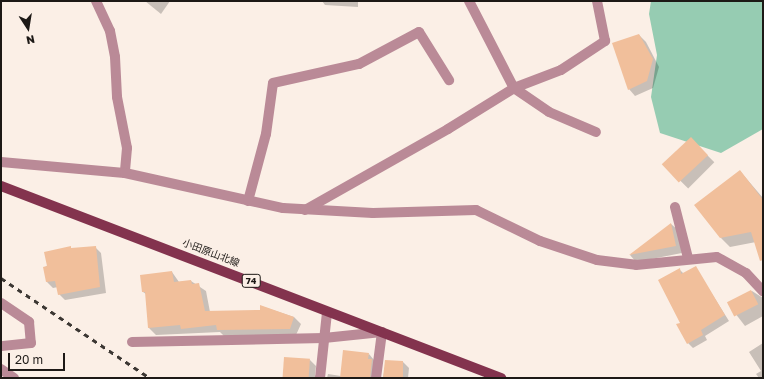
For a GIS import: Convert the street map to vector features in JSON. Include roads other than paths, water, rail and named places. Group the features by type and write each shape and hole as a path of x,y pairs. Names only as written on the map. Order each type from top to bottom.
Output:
{"main road":[{"name":"小田原山北線","path":"1,186 500,378"}],"street":[{"path":"96,1 110,30 115,57 117,97 127,148 125,173"},
{"path":"469,1 514,88 549,112 596,132"},
{"path":"304,210 448,129 514,88 561,70 605,41 597,1"},
{"path":"248,201 266,134 273,83 359,64 419,32 449,80"},
{"path":"1,162 125,173 248,201 304,210 373,213 476,210 540,242 597,260 636,265 688,258 716,257 746,272 763,291"},
{"path":"675,207 688,258"},
{"path":"1,303 29,322 31,343 1,346"},
{"path":"320,378 327,312"},
{"path":"132,342 324,338 382,332 376,378"},
{"path":"1,369 14,378"}],"railway":[{"path":"1,278 150,378"}]}
